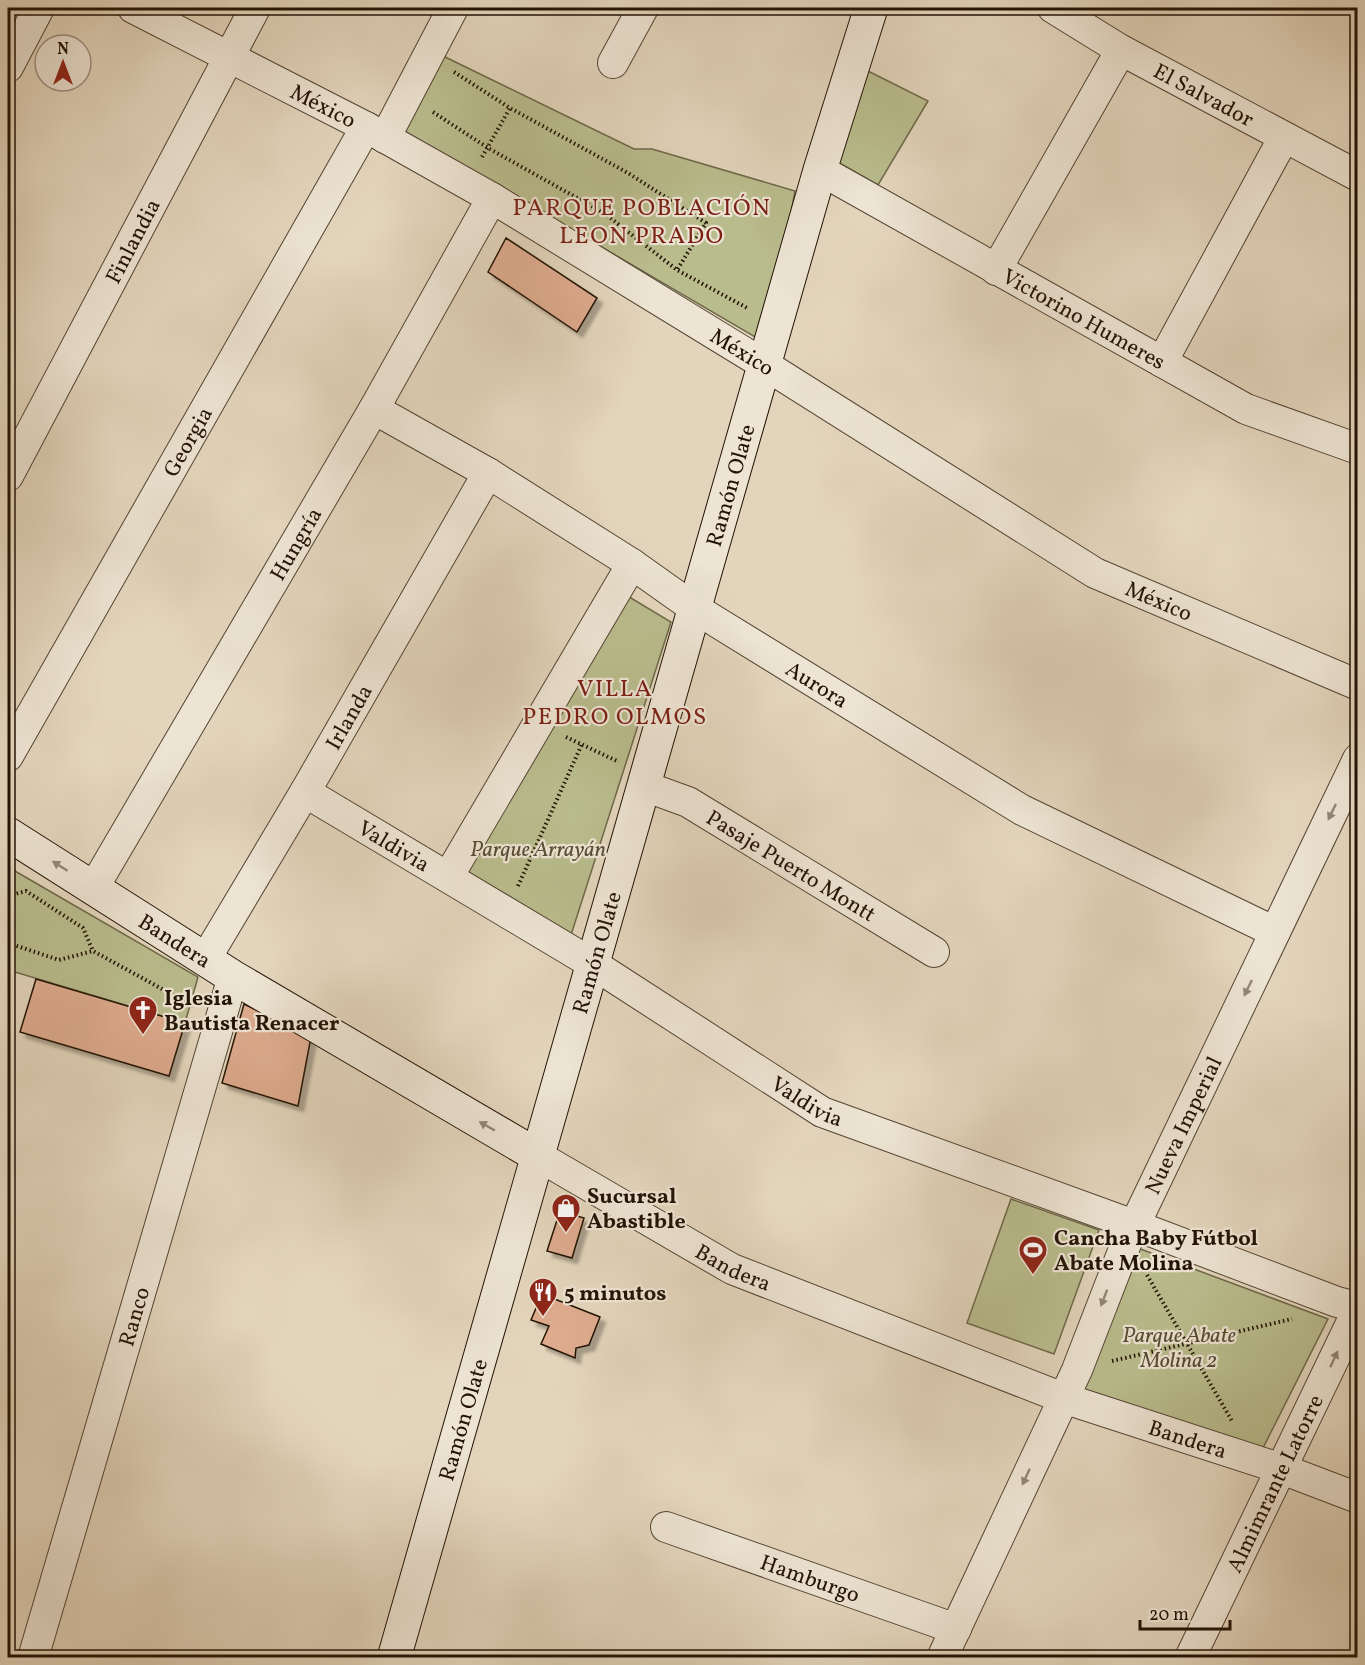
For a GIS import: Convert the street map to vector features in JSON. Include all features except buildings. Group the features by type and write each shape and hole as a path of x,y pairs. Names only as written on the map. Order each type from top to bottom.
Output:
{"street":[{"path":"8,67 39,8"},
{"name":"México","path":"133,8 376,133 492,198 765,364 1095,573 1358,685"},
{"name":"Finlandia","path":"8,476 255,8"},
{"name":"Georgia","path":"8,756 376,133 453,8"},
{"path":"613,63 643,8"},
{"name":"Ramón Olate","path":"394,1658 820,170 871,8"},
{"name":"El Salvador","path":"1053,8 1121,50 1358,176"},
{"path":"996,270 1121,50"},
{"path":"1162,362 1284,137"},
{"name":"Victorino Humeres","path":"820,170 1246,409 1358,449"},
{"name":"Hungría","path":"94,887 374,409 492,198"},
{"name":"Aurora","path":"374,409 488,473 632,564 694,608 1022,810 1275,932"},
{"name":"Irlanda","path":"206,958 305,792 488,473"},
{"path":"448,877 632,564"},
{"name":"Nueva Imperial","path":"942,1658 1077,1370 1127,1240 1358,759"},
{"name":"Pasaje Puerto Montt","path":"645,780 688,802 934,952"},
{"name":"Valdivia","path":"305,792 506,910 822,1112 1358,1308"},
{"name":"Bandera","path":"8,834 233,977 732,1269 1063,1398 1281,1469 1358,1498"},
{"name":"Ranco","path":"33,1658 233,977"},
{"name":"Almimrante Latorre","path":"1190,1658 1358,1308"},
{"name":"Hamburgo","path":"666,1527 956,1629"}],"path":[{"path":"451,70 510,108 628,173 706,224 677,270"},
{"path":"465,183 510,108"},
{"path":"430,109 488,148 604,213 677,270 776,324"},
{"path":"538,723 582,744 645,780"},
{"path":"506,910 582,744"},
{"path":"8,896 26,891 83,928 93,951 220,1021"},
{"path":"8,943 59,960 93,951"},
{"path":"1145,1272 1233,1424"},
{"path":"1102,1364 1303,1316"}],"green space":[{"path":"439,54 634,149 652,149 795,191 767,344 402,130"},
{"path":"862,68 928,101 878,185 834,160"},
{"name":"Parque Arrayán","path":"621,592 671,622 571,935 456,872"},
{"path":"8,867 198,977 185,1023 8,970"},
{"name":"Cancha Baby Fútbol Abate Molina","path":"1011,1199 1099,1230 1054,1354 967,1323"},
{"name":"Parque Abate Molina 2","path":"1135,1247 1328,1319 1259,1456 1069,1392"}],"place":[{"name":"Iglesia Bautista Renacer","path":"143,1036"},
{"name":"Sucursal Abastible","path":"566,1234"},
{"name":"Cancha Baby Fútbol Abate Molina","path":"1033,1276"},
{"name":"5 minutos","path":"543,1318"}],"district":[{"name":"PARQUE POBLACIÓN LEON PRADO","path":"642,221"},
{"name":"VILLA PEDRO OLMOS","path":"615,702"}]}
